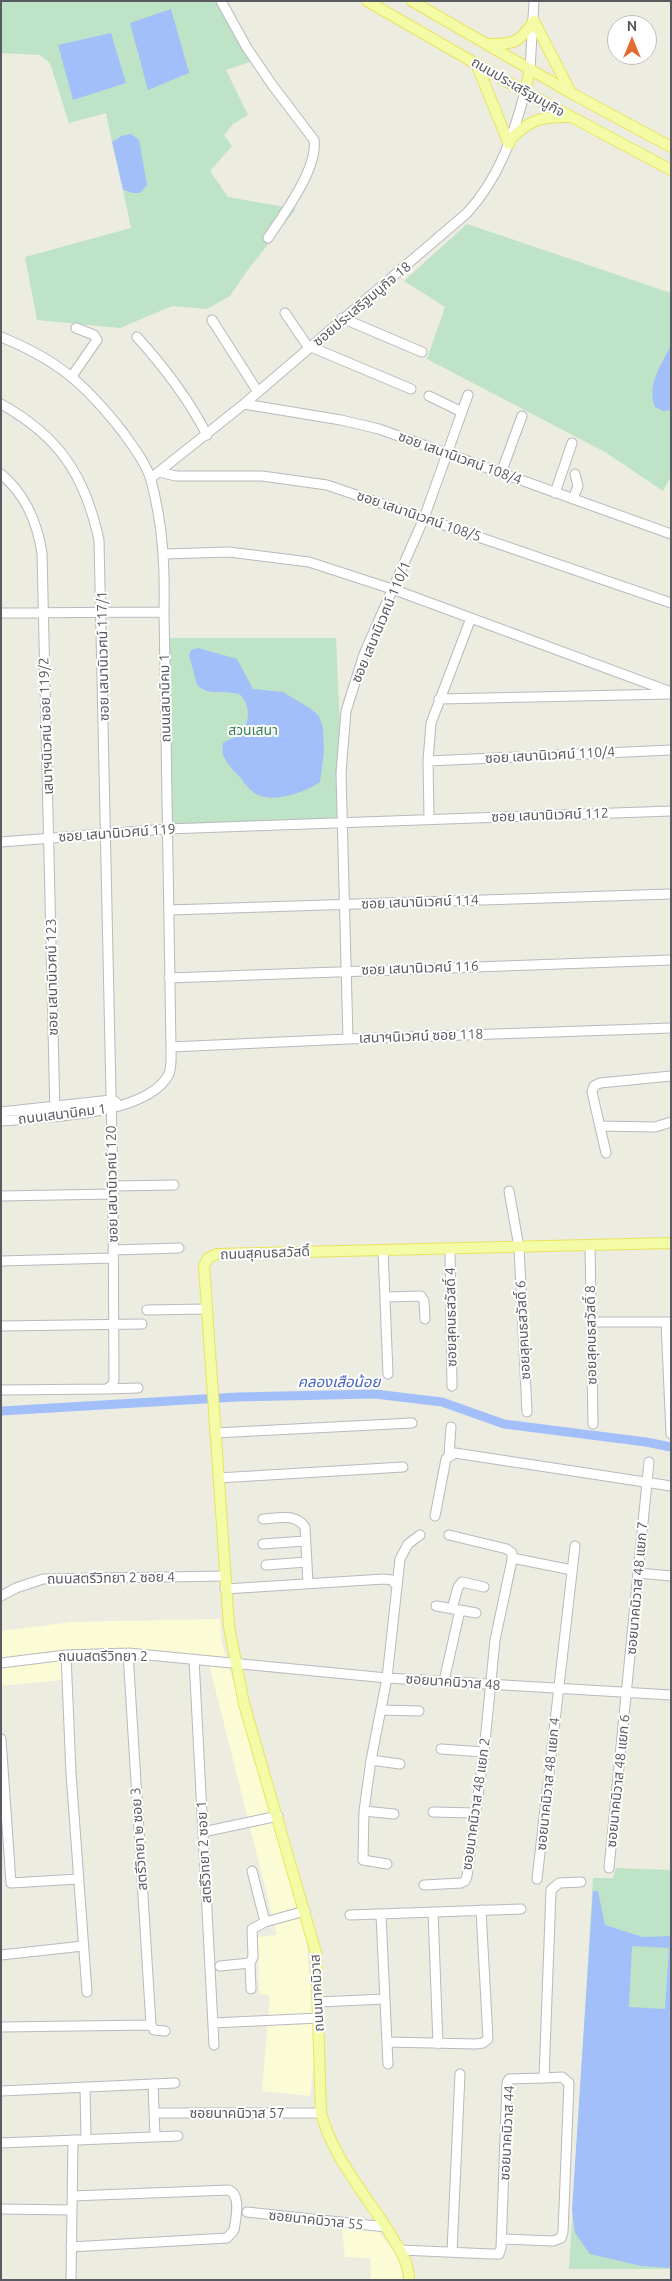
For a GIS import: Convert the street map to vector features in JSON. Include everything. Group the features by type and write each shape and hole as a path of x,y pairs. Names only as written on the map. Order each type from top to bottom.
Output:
{"main road":[{"name":"ถนนประเสริฐมนูกิจ","path":"368,1 525,92 671,170"},
{"name":"ถนนประเสริฐมนูกิจ","path":"412,1 490,44 571,93 671,146"},
{"path":"490,44 504,45 518,40 534,21 571,93"},
{"path":"476,63 511,141 523,126 537,119 548,116 570,117"},
{"path":"525,92 530,69"},
{"name":"ถนนสุคนธสวัสดิ์","path":"235,1662 225,1589 206,1309 205,1261 212,1255 671,1243"},
{"name":"ถนนนาคนิวาส","path":"235,1662 244,1704 278,1816 316,1953 321,2114 326,2132 401,2250 410,2280"}],"street":[{"path":"221,1 262,71 314,140 313,155 301,184 268,238"},
{"path":"530,69 534,1"},
{"name":"ซอยประเสริฐมนูกิจ 18","path":"150,478 244,404 342,318 467,213 487,189 511,141 525,92"},
{"path":"285,313 310,347 412,389"},
{"path":"342,318 422,352"},
{"path":"212,320 258,392"},
{"path":"72,376 97,340 94,335 76,328"},
{"name":"ถนนเสนานิคม 1","path":"1,337 30,349 72,376 96,400 124,434 150,478 165,554 164,612 169,978 172,1048 170,1072 159,1087 147,1096 123,1104 55,1111 1,1121"},
{"path":"137,337 171,376 206,435"},
{"name":"ซอย เสนานิเวศน์ 110/1","path":"348,1039 344,821 341,773 346,711 364,654 395,590 424,518 468,395"},
{"path":"430,396 462,412"},
{"name":"ซอย เสนานิเวศน์ 117/1","path":"1,404 46,435 68,462 92,506 99,540 106,833"},
{"name":"ซอย เสนานิเวศน์ 108/4","path":"244,404 341,420 395,435 671,534"},
{"path":"501,473 522,416"},
{"path":"555,493 572,443"},
{"name":"ซอย เสนานิเวศน์ 108/5","path":"159,472 176,476 262,476 327,485 671,604"},
{"name":"เสนาฯนิเวศน์ ซอย 119/2","path":"1,474 24,499 39,532 42,553 49,838"},
{"path":"573,499 578,486 575,474"},
{"path":"165,554 229,552 309,562 395,590 671,693"},
{"path":"1,613 164,612"},
{"path":"429,818 428,761 431,723 471,618"},
{"path":"439,699 671,693"},
{"name":"ซอย เสนานิเวศน์ 110/4","path":"428,761 671,750"},
{"name":"ซอย เสนานิเวศน์ 112","path":"233,827 344,821 671,811"},
{"name":"ซอย เสนานิเวศน์ 119","path":"1,842 106,833 233,827"},
{"name":"ซอย เสนานิเวศน์ 120","path":"106,833 113,1190 113,1324 109,1387"},
{"name":"ซอย เสนานิเวศน์ 123","path":"49,838 55,1111"},
{"name":"ซอย เสนานิเวศน์ 114","path":"169,910 671,894"},
{"name":"ซอย เสนานิเวศน์ 116","path":"169,978 671,960"},
{"name":"เสนาฯนิเวศน์ ซอย 118","path":"172,1048 348,1039 671,1028"},
{"path":"606,1153 592,1092 594,1086 600,1083 671,1076"},
{"name":"ถนนเสนานิคม 1","path":"1,1112 55,1111"},
{"path":"600,1126 655,1127 671,1122"},
{"path":"1,1196 174,1185"},
{"name":"ซอยสุคนธสวัสดิ์ 6","path":"509,1191 519,1247 527,1412"},
{"name":"ซอยสุคนธสวัสดิ์ 8","path":"590,1245 592,1424"},
{"path":"1,1261 179,1248"},
{"name":"ซอยสุคนธสวัสดิ์ 4","path":"450,1248 452,1386"},
{"path":"383,1250 388,1374"},
{"path":"385,1297 421,1296 424,1301 425,1318"},
{"path":"147,1310 206,1309"},
{"path":"592,1322 668,1322 671,1434"},
{"path":"1,1326 142,1324"},
{"path":"1,1390 138,1388"},
{"path":"215,1433 412,1423"},
{"path":"435,1516 446,1459 449,1455 451,1427"},
{"path":"449,1455 455,1453 671,1486"},
{"name":"ซอยนาคนิวาส 48 แยก 7","path":"628,1693 649,1462"},
{"path":"218,1478 403,1467"},
{"path":"263,1519 296,1518 305,1527 308,1584"},
{"path":"387,1864 363,1860 364,1810 371,1760 387,1678 400,1559 408,1544 420,1535"},
{"path":"449,1535 508,1549 512,1558 572,1570"},
{"path":"263,1544 305,1541"},
{"name":"ซอยนาคนิวาส 48 แยก 4","path":"537,1879 575,1546"},
{"name":"ซอยนาคนิวาส 48 แยก 2","path":"424,1885 461,1883 465,1881 484,1752 495,1640 512,1558"},
{"path":"266,1566 307,1562"},
{"path":"638,1573 671,1576"},
{"name":"ถนนสตรีวิทยา 2 ซอย 4","path":"1,1596 16,1588 44,1579 225,1576"},
{"path":"225,1589 384,1579 392,1580 396,1585"},
{"path":"444,1682 458,1587 462,1582 484,1587"},
{"path":"436,1606 476,1613"},
{"name":"ถนนสตรีวิทยา 2","path":"1,1662 66,1655 128,1653 235,1662"},
{"name":"สตรีวิทยา ๒ ซอย 3","path":"128,1653 152,2025"},
{"path":"66,1655 78,1879 87,1992"},
{"name":"สตรีวิทยา 2 ซอย 1","path":"194,1659 214,2045"},
{"name":"ซอยนาคนิวาส 48","path":"235,1662 387,1678 671,1695"},
{"name":"ซอยนาคนิวาส 48 แยก 6","path":"609,1868 628,1693"},
{"path":"380,1710 419,1712"},
{"path":"1,1739 11,1883 78,1879"},
{"path":"440,1749 484,1752"},
{"path":"371,1760 400,1764"},
{"path":"364,1810 394,1814"},
{"path":"433,1812 474,1813"},
{"path":"203,1832 278,1816"},
{"path":"252,1871 265,1922"},
{"path":"401,2250 498,2254 503,2239 553,2241 561,2238 563,2232 569,2083 562,2077 544,2078 551,1890 559,1883 581,1882"},
{"path":"350,1916 521,1909"},
{"path":"387,2042 476,2044 483,2043 488,2039 481,1910"},
{"path":"251,1989 252,1929 265,1922 305,1911"},
{"path":"433,1912 438,2044"},
{"path":"382,1915 388,2064"},
{"path":"1,1955 83,1946"},
{"path":"220,1966 250,1963"},
{"path":"318,2002 385,2000"},
{"path":"213,2023 319,2018"},
{"path":"1,2027 152,2025 154,2030 165,2031"},
{"path":"452,2252 460,2074"},
{"name":"ซอยนาคนิวาส 44","path":"503,2239 507,2083 509,2079 544,2078"},
{"path":"1,2091 175,2083"},
{"path":"153,2084 155,2136"},
{"path":"85,2087 86,2139"},
{"name":"ซอยนาคนิวาส 57","path":"154,2113 321,2114"},
{"path":"1,2143 178,2136"},
{"path":"71,2280 73,2140"},
{"path":"71,2247 226,2238 234,2230 236,2198 234,2193 229,2190 72,2196"},
{"path":"1,2209 71,2210"},
{"name":"ซอยนาคนิวาส 55","path":"247,2212 386,2227"}],"shaded area":[{"path":"220,1619 222,1643 306,1931 315,2054 310,2096 262,2091 270,1995 259,1994 258,1937 277,1935 209,1664 156,1660 71,1660 71,1679 1,1686 1,1631 72,1622"},
{"path":"341,2219 370,2220 397,2256 403,2272 403,2280 371,2280 370,2258 345,2257"}],"green space":[{"path":"1,1 216,1 250,62 226,70 248,115 233,124 224,135 232,146 210,171 228,197 296,209 247,271 230,296 207,309 172,306 120,328 37,320 25,257 131,228 123,190 132,193 121,136 112,142 106,113 69,123 50,63 40,55 1,53"},
{"path":"467,224 671,293 671,476 663,491 605,452 427,359 445,307 404,281"},
{"name":"สวนเสนา","path":"164,638 336,638 344,821 167,829"},
{"path":"616,1868 671,1870 671,2269 569,2269 593,1878 613,1878"}],"water":[{"path":"171,9 189,73 148,90 130,23"},
{"path":"111,33 126,83 73,100 58,45"},
{"path":"131,134 139,140 147,185 140,193 123,190 112,142 121,136"},
{"path":"671,345 671,410 663,411 655,407 652,391 656,375"},
{"path":"198,648 237,659 253,689 283,692 319,716 323,728 324,752 320,782 299,793 273,798 258,795 249,788 228,763 222,748 223,743 242,732 248,715 246,703 239,694 211,692 197,685 189,655 191,650"},
{"path":"593,1891 598,1891 605,1925 643,1937 671,1936 671,2268 641,2266 590,2254 575,2233 572,2209","holes":["632,1946 669,1948 665,2009 629,2007"]}],"waterway":[{"name":"คลองเสือน้อย","path":"1,1411 237,1397 375,1394 442,1402 504,1424 646,1442 671,1447"}]}
